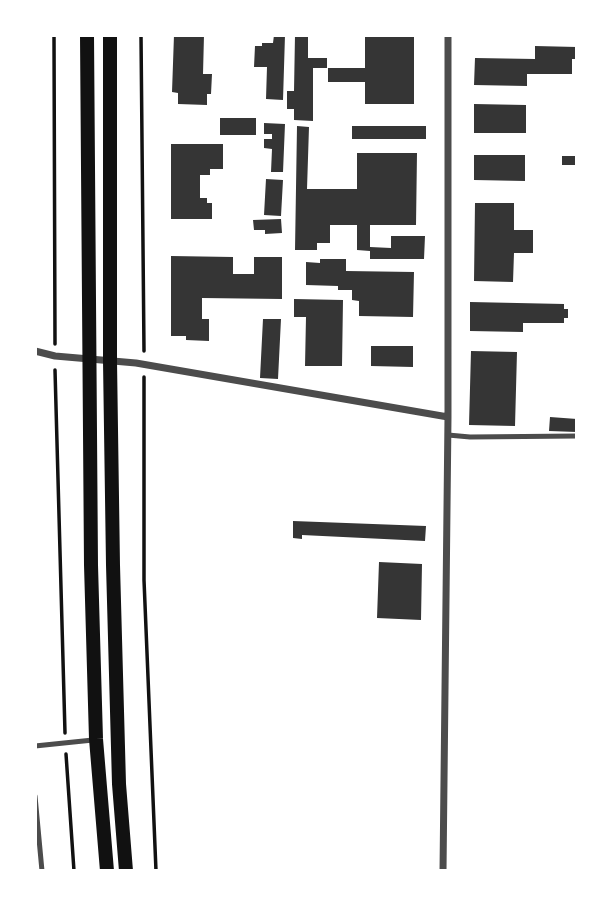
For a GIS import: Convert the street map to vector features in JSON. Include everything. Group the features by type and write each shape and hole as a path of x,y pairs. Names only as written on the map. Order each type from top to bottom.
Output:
{"main road":[{"path":"87,35 88,359 96,739 107,871"},
{"path":"110,35 110,361 119,784 126,871"}],"street":[{"path":"443,871 448,435 448,35"},
{"path":"35,351 55,356 145,365 448,417"}],"lane":[{"path":"448,435 577,436"},
{"path":"35,746 96,739"},
{"path":"35,796 42,871"}],"path":[{"path":"54,35 55,356 66,743 74,871"},
{"path":"141,35 145,365 144,580 156,871"}],"building":[{"path":"174,35 204,35 203,74 212,74 211,94 207,94 207,105 178,104 178,93 172,92"},
{"path":"274,35 285,35 283,100 266,99 267,67 254,67 255,46 273,43"},
{"path":"295,35 308,35 308,58 327,58 327,68 313,68 313,121 294,120 294,109 287,109 287,91 294,91"},
{"path":"365,35 414,35 414,104 365,104 365,82 328,82 328,68 365,68"},
{"path":"535,46 577,47 577,59 572,59 572,74 527,74 527,86 474,85 475,58 535,59"},
{"path":"474,104 526,105 526,133 474,133"},
{"path":"220,118 256,118 256,135 220,135"},
{"path":"264,123 285,124 283,172 271,172 272,149 264,148 264,139 272,139 272,134 264,134"},
{"path":"297,126 309,127 307,189 357,189 357,153 417,153 416,225 370,225 370,247 391,248 391,236 425,236 424,259 370,259 370,251 357,250 357,225 330,225 330,243 317,243 317,250 295,250"},
{"path":"352,126 426,126 426,139 352,139"},
{"path":"171,144 223,144 223,169 210,169 210,175 200,175 200,198 207,198 207,203 212,203 212,219 171,219"},
{"path":"474,155 525,155 525,181 474,180"},
{"path":"562,156 577,156 577,165 562,165"},
{"path":"266,179 283,180 281,216 264,215"},
{"path":"475,203 514,203 514,230 533,230 533,253 514,253 513,282 474,281"},
{"path":"281,219 282,233 265,234 265,230 254,230 253,220"},
{"path":"171,256 233,257 233,274 254,274 254,257 282,257 282,299 202,298 202,319 209,319 209,341 171,336"},
{"path":"320,259 346,259 346,271 414,272 413,317 359,316 359,301 352,300 352,290 338,290 338,286 306,285 306,262 320,263"},
{"path":"294,299 343,300 342,366 305,366 306,317 294,317"},
{"path":"470,302 564,304 564,309 568,309 568,318 564,318 564,323 523,323 523,332 470,331"},
{"path":"263,319 281,319 278,379 260,378"},
{"path":"371,346 413,346 413,367 371,366"},
{"path":"471,351 517,352 515,426 469,425"},
{"path":"550,417 577,419 577,432 549,431"},
{"path":"293,521 426,526 425,541 302,535 302,539 293,538"},
{"path":"379,562 422,564 421,620 377,618"}]}
